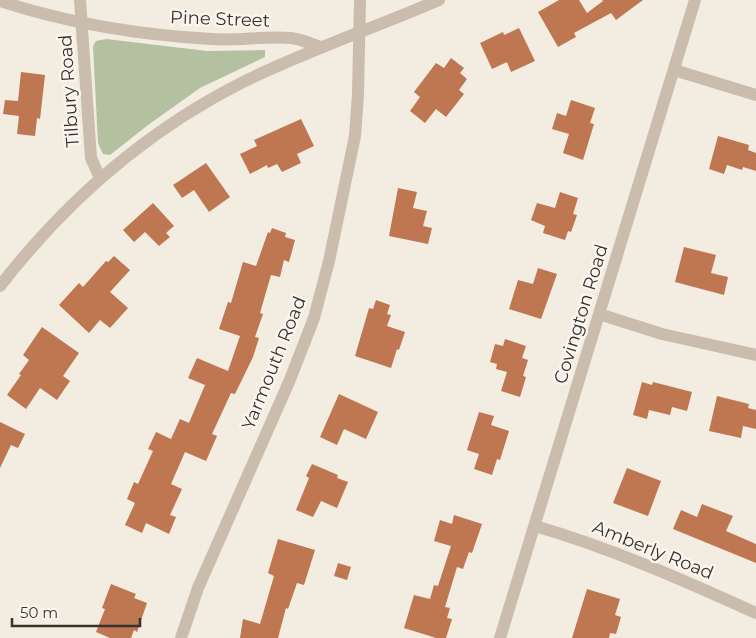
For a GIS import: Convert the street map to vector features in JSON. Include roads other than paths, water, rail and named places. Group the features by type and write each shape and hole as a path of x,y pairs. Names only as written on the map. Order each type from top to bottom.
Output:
{"street":[{"name":"Tilbury Road","path":"80,0 91,158 100,178"},
{"name":"Yarmouth Road","path":"181,638 198,588 289,382 314,318 329,261 355,136 360,0"},
{"path":"0,286 42,234 100,178 147,140 210,100 242,83 320,47 439,0"},
{"name":"Covington Road","path":"500,638 695,0"},
{"name":"Pine Street","path":"0,1 43,14 82,22 177,37 214,40 292,38 320,47"},
{"path":"674,70 756,95"},
{"path":"599,314 662,334 756,355"},
{"name":"Amberly Road","path":"534,526 582,540 639,561 756,613"}]}
